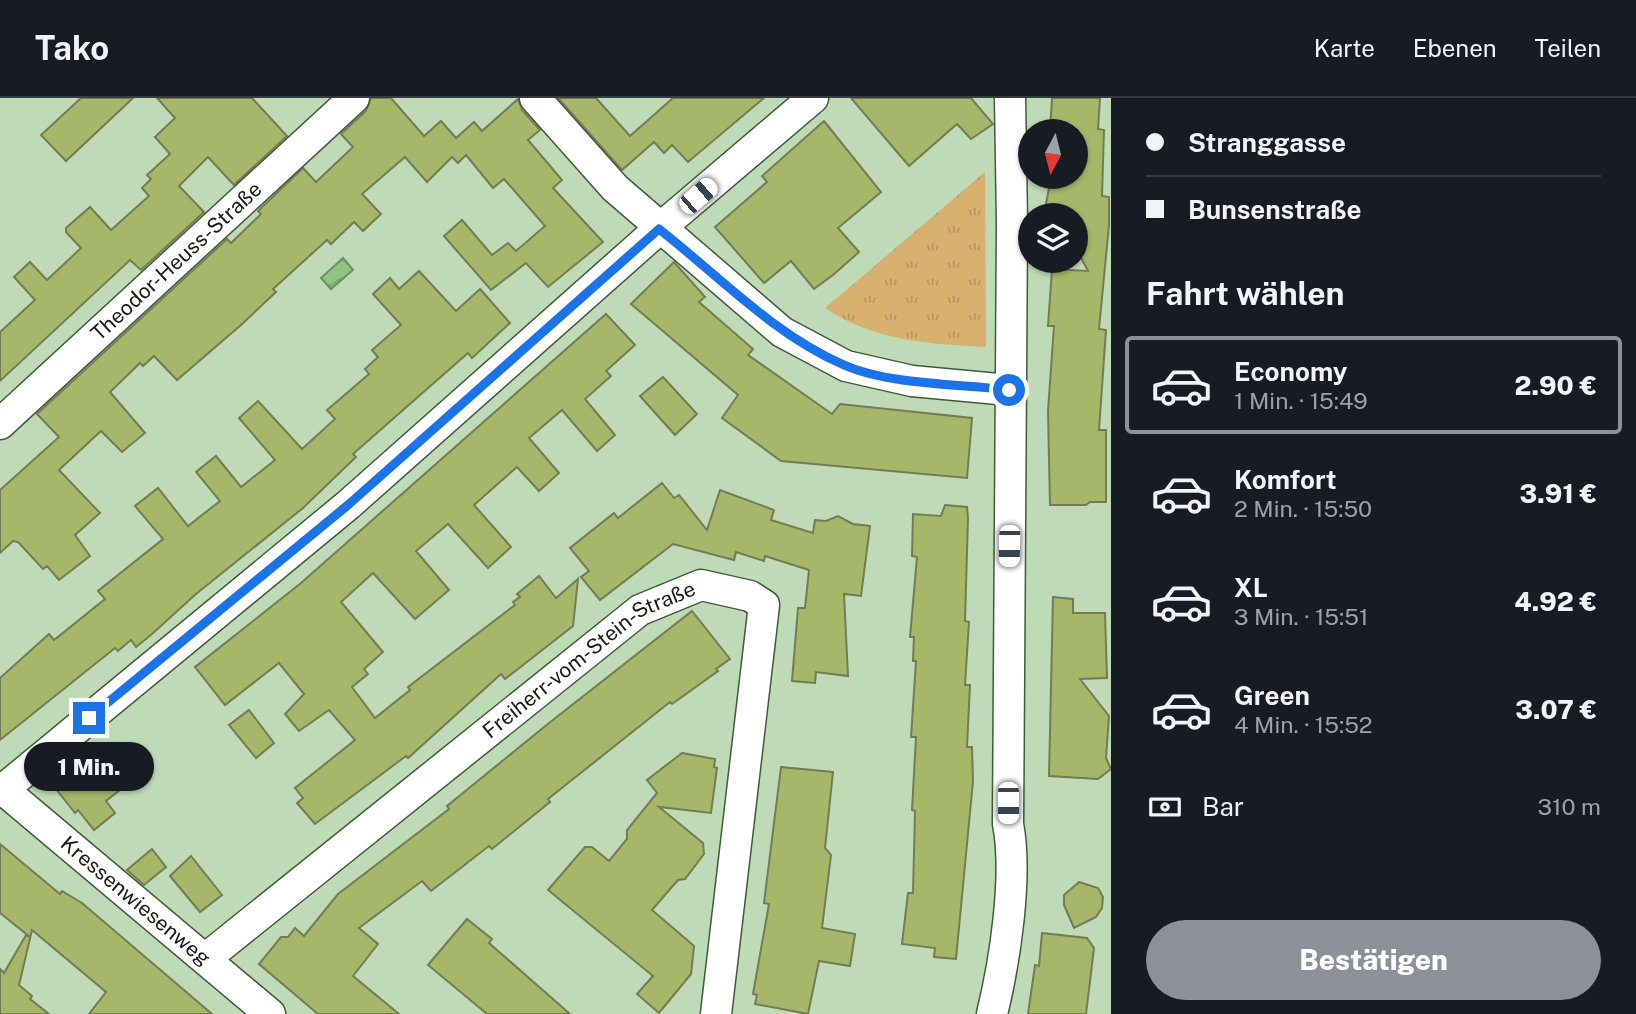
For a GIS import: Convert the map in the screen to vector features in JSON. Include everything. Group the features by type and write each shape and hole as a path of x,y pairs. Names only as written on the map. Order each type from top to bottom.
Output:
{"street":[{"name":"Theodor-Heuss-Straße","path":"0,424 354,98"},
{"path":"535,98 615,188 659,229 782,332 846,366 912,381 1009,390"},
{"path":"1,789 348,505 659,229 813,98"},
{"path":"992,1014 1005,937 1013,850 1008,824 1009,390 1013,223 1010,98"},
{"name":"Freiherr-vom-Stein-Straße","path":"205,959 640,610 701,585 750,596 764,605 716,1014"},
{"name":"Kressenwiesenweg","path":"1,789 270,1014"}],"green space":[{"path":"985,172 986,347 902,339 863,328 825,308"}],"water":[{"path":"343,258 353,270 331,289 321,278"}],"building":[{"path":"81,98 133,98 66,161 41,135"},
{"path":"157,98 252,98 287,136 234,185 208,157 179,186 204,212 141,270 130,260 0,381 0,332 35,300 14,277 30,262 47,280 81,248 66,232 66,228 90,207 111,230 149,196 142,188 151,179 147,175 170,154 155,137 175,118"},
{"path":"371,98 391,98 424,136 441,121 456,138 474,122 482,131 518,99 522,110 540,130 528,140 562,180 553,188 603,242 548,287 526,263 491,290 444,236 462,220 492,255 508,243 516,251 545,226 504,179 493,188 466,155 458,163 452,157 427,182 405,157 362,194 381,214 363,231 354,222 331,244 327,240 273,289 276,292 241,325 177,380 154,356 143,366 140,363 110,392 145,433 122,452 101,431 59,470 100,513 75,535 90,556 59,580 47,566 43,569 18,542 13,541 0,553 0,490 59,437 37,414 227,239 231,243 261,214 258,211 303,168 316,182 353,147 341,134 366,111"},
{"path":"558,98 596,98 630,136 673,98 764,98 688,162 672,145 664,153 654,142 622,170"},
{"path":"851,98 971,98 993,124 971,139 957,124 909,166"},
{"path":"1052,98 1100,98 1098,129 1104,130 1102,196 1109,197 1109,225 1099,329 1106,330 1099,430 1106,430 1106,502 1090,502 1086,505 1050,505 1048,411 1054,326 1048,326 1052,273 1088,273 1088,203 1046,203 1049,189 1088,189 1088,119 1051,119"},
{"path":"824,121 881,192 838,228 859,252 814,289 791,261 764,283 715,227 767,182 762,176"},
{"path":"674,262 705,297 699,302 753,349 748,355 832,414 840,404 972,418 967,478 781,461 722,418 738,395 631,304"},
{"path":"419,271 456,311 480,289 510,323 472,358 468,353 353,454 356,457 303,508 196,594 152,634 136,647 131,640 118,651 115,648 0,740 0,678 49,634 54,640 105,599 98,591 163,539 135,506 158,488 188,526 220,501 196,472 216,456 241,487 275,460 239,418 258,401 302,449 335,419 327,410 369,374 365,369 378,357 372,350 401,325 373,294 390,278 399,289"},
{"path":"606,314 635,345 606,371 611,376 585,399 615,435 597,451 562,410 529,438 559,473 539,491 517,467 474,505 511,547 488,568 448,524 416,551 449,590 415,619 373,573 341,602 383,652 364,669 368,674 352,687 375,718 410,690 408,687 515,605 513,602 520,597 517,594 539,576 556,598 578,579 573,626 505,679 501,674 408,758 406,756 315,824 297,803 303,798 295,788 355,740 329,710 299,731 285,714 304,694 279,663 225,705 195,667 301,583"},
{"path":"663,377 697,414 675,435 640,396"},
{"path":"662,483 674,498 679,495 707,530 720,490 774,510 771,520 813,533 815,520 826,521 838,516 853,524 870,526 861,596 844,594 848,676 816,672 815,683 792,681 798,608 805,608 809,570 765,556 764,561 736,552 734,560 673,544 600,600 581,577 589,571 570,548 614,513 618,518"},
{"path":"945,505 967,507 968,518 965,621 969,622 965,685 970,685 967,747 972,747 973,781 956,959 934,957 935,948 902,944 908,893 913,893 915,811 912,810 916,737 911,737 916,661 913,661 914,637 910,637 917,557 912,556 913,514 941,516"},
{"path":"1053,597 1073,599 1073,613 1105,613 1107,678 1080,679 1109,716 1106,758 1111,769 1098,779 1049,776"},
{"path":"692,611 730,659 716,669 718,671 672,704 670,702 548,799 550,802 492,849 489,846 431,891 422,881 359,928 378,944 353,976 399,1014 318,1014 259,964 281,937 288,937 295,928 304,936 338,894 449,809 447,806"},
{"path":"249,710 274,743 256,758 229,725"},
{"path":"114,743 139,775 106,801 115,813 94,830 78,810 75,813 56,789"},
{"path":"682,753 715,759 714,767 717,768 711,813 659,807 703,843 704,854 685,879 678,880 652,910 694,946 691,974 659,1013 637,994 653,976 548,890 585,847 592,847 609,861 627,839 627,830 657,793 647,780"},
{"path":"781,767 833,772 825,848 831,855 822,928 855,934 850,966 819,961 808,1014 755,1004 757,995 753,994 769,904 764,903"},
{"path":"0,844 60,894 62,891 82,903 212,1014 89,1014 106,992 32,930 19,985 32,996 30,999 49,1014 0,1014 0,969 4,973 26,935 30,937 0,913"},
{"path":"152,849 166,867 144,885 127,870"},
{"path":"191,856 222,895 200,912 170,876"},
{"path":"1079,882 1098,888 1103,897 1102,908 1096,917 1074,928 1064,905 1064,895"},
{"path":"467,919 492,939 489,943 570,1014 487,1014 428,965"},
{"path":"1042,933 1087,938 1094,948 1086,1014 1028,1014 1035,965 1039,966"}],"route":[{"path":"89,718 348,505 659,229 697,258 782,332 846,366 912,381 1009,390"}]}
